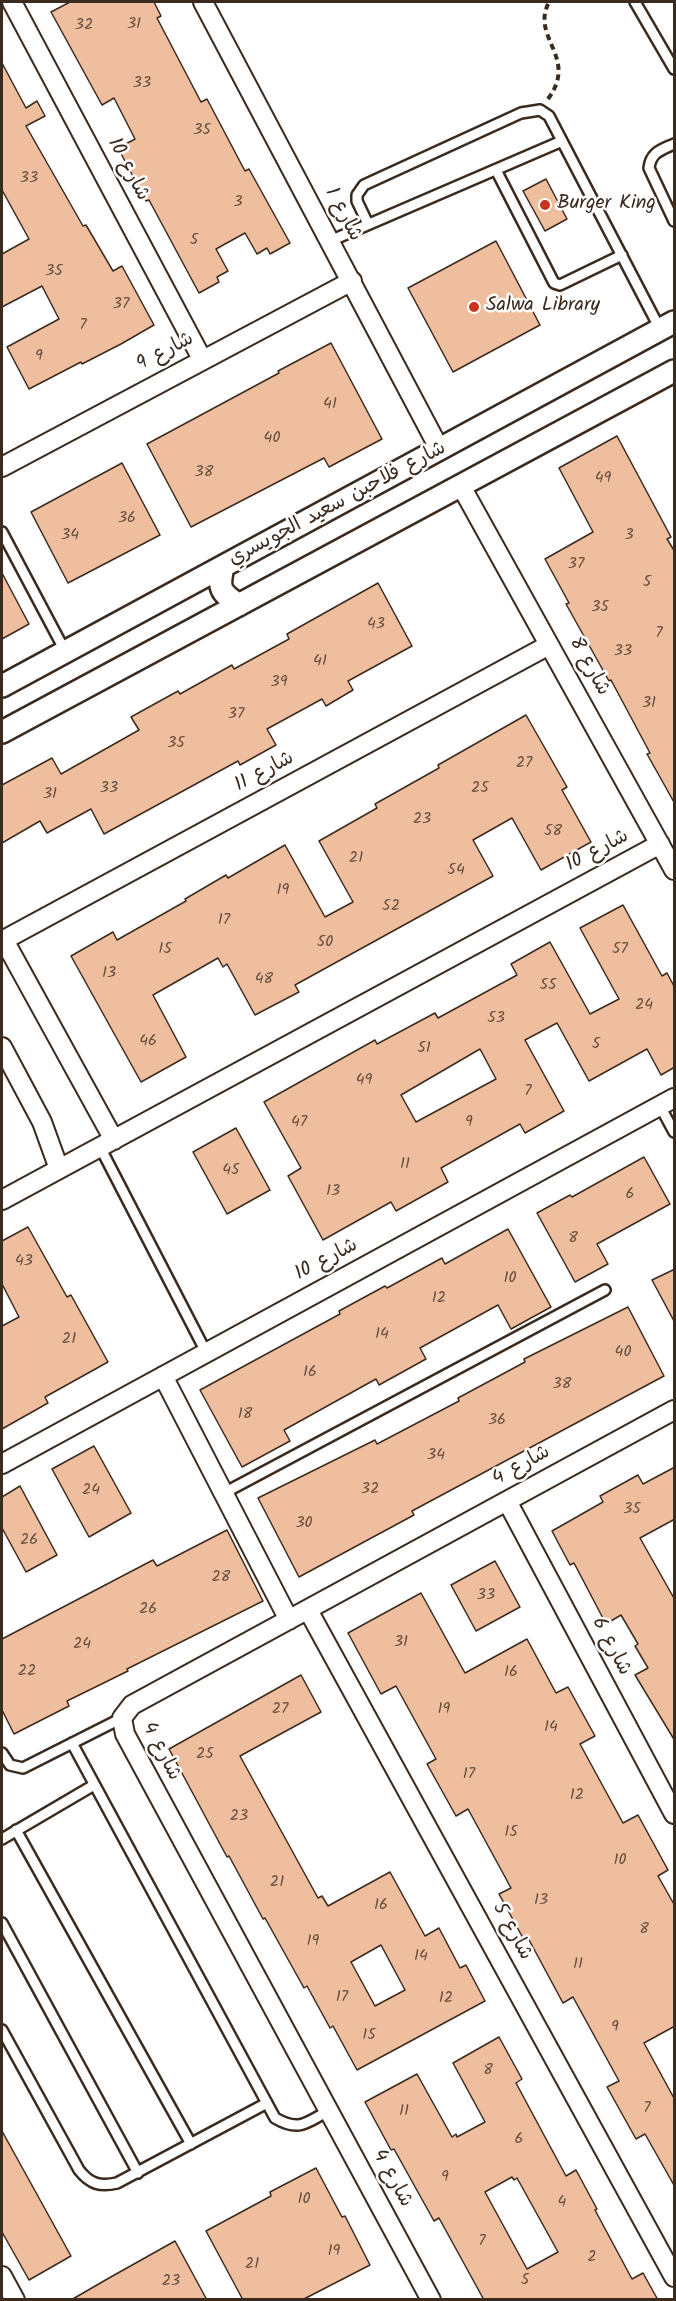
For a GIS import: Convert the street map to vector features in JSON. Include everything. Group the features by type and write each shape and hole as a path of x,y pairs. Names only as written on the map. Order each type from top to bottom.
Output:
{"street":[{"name":"شارع 10","path":"12,2 202,359"},
{"name":"شارع 1","path":"203,2 440,450"},
{"name":"شارع 9","path":"4,460 352,281"},
{"name":"شارع فلاحبن سعيد الجويسري","path":"2,686 668,325"},
{"name":"شارع فلاحبن سعيد الجويسري","path":"2,732 675,371"},
{"name":"شارع 8","path":"461,486 675,870"},
{"path":"223,567 219,583 223,594 239,605"},
{"name":"شارع 11","path":"3,941 549,645"},
{"name":"شارع 10","path":"2,1200 660,843"},
{"path":"3,941 107,1144"},
{"path":"2,1047 42,1122 59,1169"},
{"name":"شارع 10","path":"2,1464 667,1102"},
{"path":"163,1376 289,1620"},
{"name":"شارع 4","path":"427,2298 124,1734 122,1718 132,1704 675,1410"},
{"name":"شارع 6","path":"507,1502 675,1815"},
{"name":"شارع 5","path":"308,1610 675,2277"}],"lane":[{"path":"635,2 675,69"},
{"path":"368,224 357,201 357,195 364,185 521,113 540,110 549,116 622,255 668,325"},
{"path":"330,240 562,141"},
{"path":"675,144 655,153 650,159 649,168 675,221"},
{"path":"496,170 554,283 560,285 622,255"},
{"path":"2,532 65,651"},
{"path":"667,1102 675,1132"},
{"path":"107,1144 206,1353"},
{"path":"224,1493 605,1290"},
{"path":"2,1753 10,1765 22,1768 122,1718"},
{"path":"72,1743 274,2118 287,2125 303,2125 328,2111"},
{"path":"2,1839 94,1785"},
{"path":"15,1830 190,2144"},
{"path":"2,1923 138,2173"},
{"path":"3,2035 79,2170 86,2179 96,2184 106,2186 117,2183 267,2103"}],"path":[{"path":"540,110 555,89 559,77 555,50 544,23 545,9 549,2"}],"building":[{"path":"70,2 154,2 161,16 157,18 201,102 207,99 245,171 249,169 290,243 270,254 267,248 257,254 245,233 216,249 228,271 217,277 219,282 199,293 118,148 135,139 114,98 102,105 51,12"},
{"path":"2,63 26,108 37,101 45,116 26,126 83,226 86,225 113,271 122,266 154,325 82,364 81,362 29,389 7,347 59,319 42,286 2,307 2,254 29,239 2,190"},
{"name":"Burger King","path":"546,179 567,219 545,231 523,191"},
{"name":"Salwa Library","path":"496,241 540,325 453,372 408,288"},
{"path":"331,343 382,439 329,467 324,458 191,527 147,444"},
{"path":"617,436 671,537 667,539 675,552 675,804 647,754 650,753 611,680 609,681 566,604 569,603 545,559 593,532 559,468"},
{"path":"122,463 160,535 68,583 31,512"},
{"path":"2,573 29,624 2,639"},
{"path":"378,583 412,646 348,681 353,690 326,706 322,699 267,729 276,745 240,765 238,761 104,834 91,809 47,833 40,821 2,843 2,785 52,758 61,774 139,730 131,717 178,691 180,694 232,665 234,669 289,639 287,634"},
{"path":"526,715 567,787 562,790 591,842 541,870 512,818 473,840 493,876 295,985 299,992 255,1015 227,964 223,967 218,958 153,995 186,1057 141,1082 71,956 113,932 117,940 186,901 185,899 226,875 228,878 285,845 325,917 353,902 319,841 377,808 375,804 439,768 438,765"},
{"path":"623,905 662,976 667,973 675,988 675,1067 661,1075 647,1049 589,1081 557,1023 525,1040 564,1111 525,1133 520,1124 441,1168 448,1182 396,1211 391,1202 323,1240 288,1176 301,1168 264,1102 375,1040 377,1044 435,1013 438,1018 517,975 511,964 550,942 590,1014 619,999 580,928","holes":["480,1049 496,1079 416,1122 401,1095"]},
{"path":"236,1128 270,1190 227,1214 193,1152"},
{"path":"644,1157 670,1204 597,1244 608,1264 575,1282 537,1213 570,1195 572,1197"},
{"path":"28,1227 67,1297 71,1295 108,1362 45,1397 48,1403 2,1429 2,1326 19,1317 2,1284 2,1241"},
{"path":"508,1229 551,1307 511,1329 498,1305 420,1348 426,1359 379,1385 376,1379 284,1430 290,1441 242,1467 200,1390 340,1314 339,1311 385,1286 387,1288 442,1258 445,1264"},
{"path":"675,1269 675,1323 652,1280"},
{"path":"628,1307 664,1376 412,1511 414,1515 299,1577 258,1498 375,1440 377,1444 459,1401 458,1398 525,1362 524,1359"},
{"path":"94,1446 131,1513 89,1537 52,1469"},
{"path":"675,1467 675,1519 640,1538 675,1600 675,1741 635,1675 648,1668 635,1646 638,1644 621,1615 606,1624 574,1563 570,1565 552,1531 603,1502 600,1496 638,1475 643,1484"},
{"path":"20,1486 57,1555 26,1572 2,1528 2,1497"},
{"path":"227,1530 263,1601 67,1701 69,1706 14,1734 2,1710 2,1639 153,1560 157,1566"},
{"path":"495,1561 520,1607 476,1631 451,1585"},
{"path":"421,1593 465,1673 527,1639 556,1693 568,1687 595,1736 580,1744 623,1823 638,1815 668,1870 658,1876 675,1906 675,2026 644,2043 675,2100 675,2187 645,2134 636,2139 607,2087 619,2081 573,1997 563,2003 528,1938 524,1940 499,1894 511,1888 468,1809 456,1816 427,1764 436,1759 396,1686 381,1694 348,1633"},
{"path":"301,1675 321,1712 240,1756 318,1898 322,1896 328,1906 390,1872 425,1936 439,1928 460,1968 466,1965 485,2001 357,2070 333,2026 330,2028 307,1986 304,1988 265,1918 263,1919 169,1749","holes":["381,1945 405,1990 375,2006 351,1962"]},
{"path":"499,2037 522,2079 516,2083 566,2176 576,2170 632,2279 643,2273 658,2300 484,2300 439,2218 434,2221 365,2102 417,2074 452,2137 456,2134 457,2137 485,2122 453,2063","holes":["512,2177 514,2180 517,2178 558,2252 527,2269 485,2192"]},
{"path":"2,2131 71,2256 29,2280 2,2232"},
{"path":"316,2168 342,2217 345,2216 370,2265 302,2300 243,2300 206,2231 271,2196 270,2192"},
{"path":"175,2241 207,2300 71,2300 109,2278"}],"place":[{"name":"Burger King","path":"545,205"},
{"name":"Salwa Library","path":"474,307"}]}
